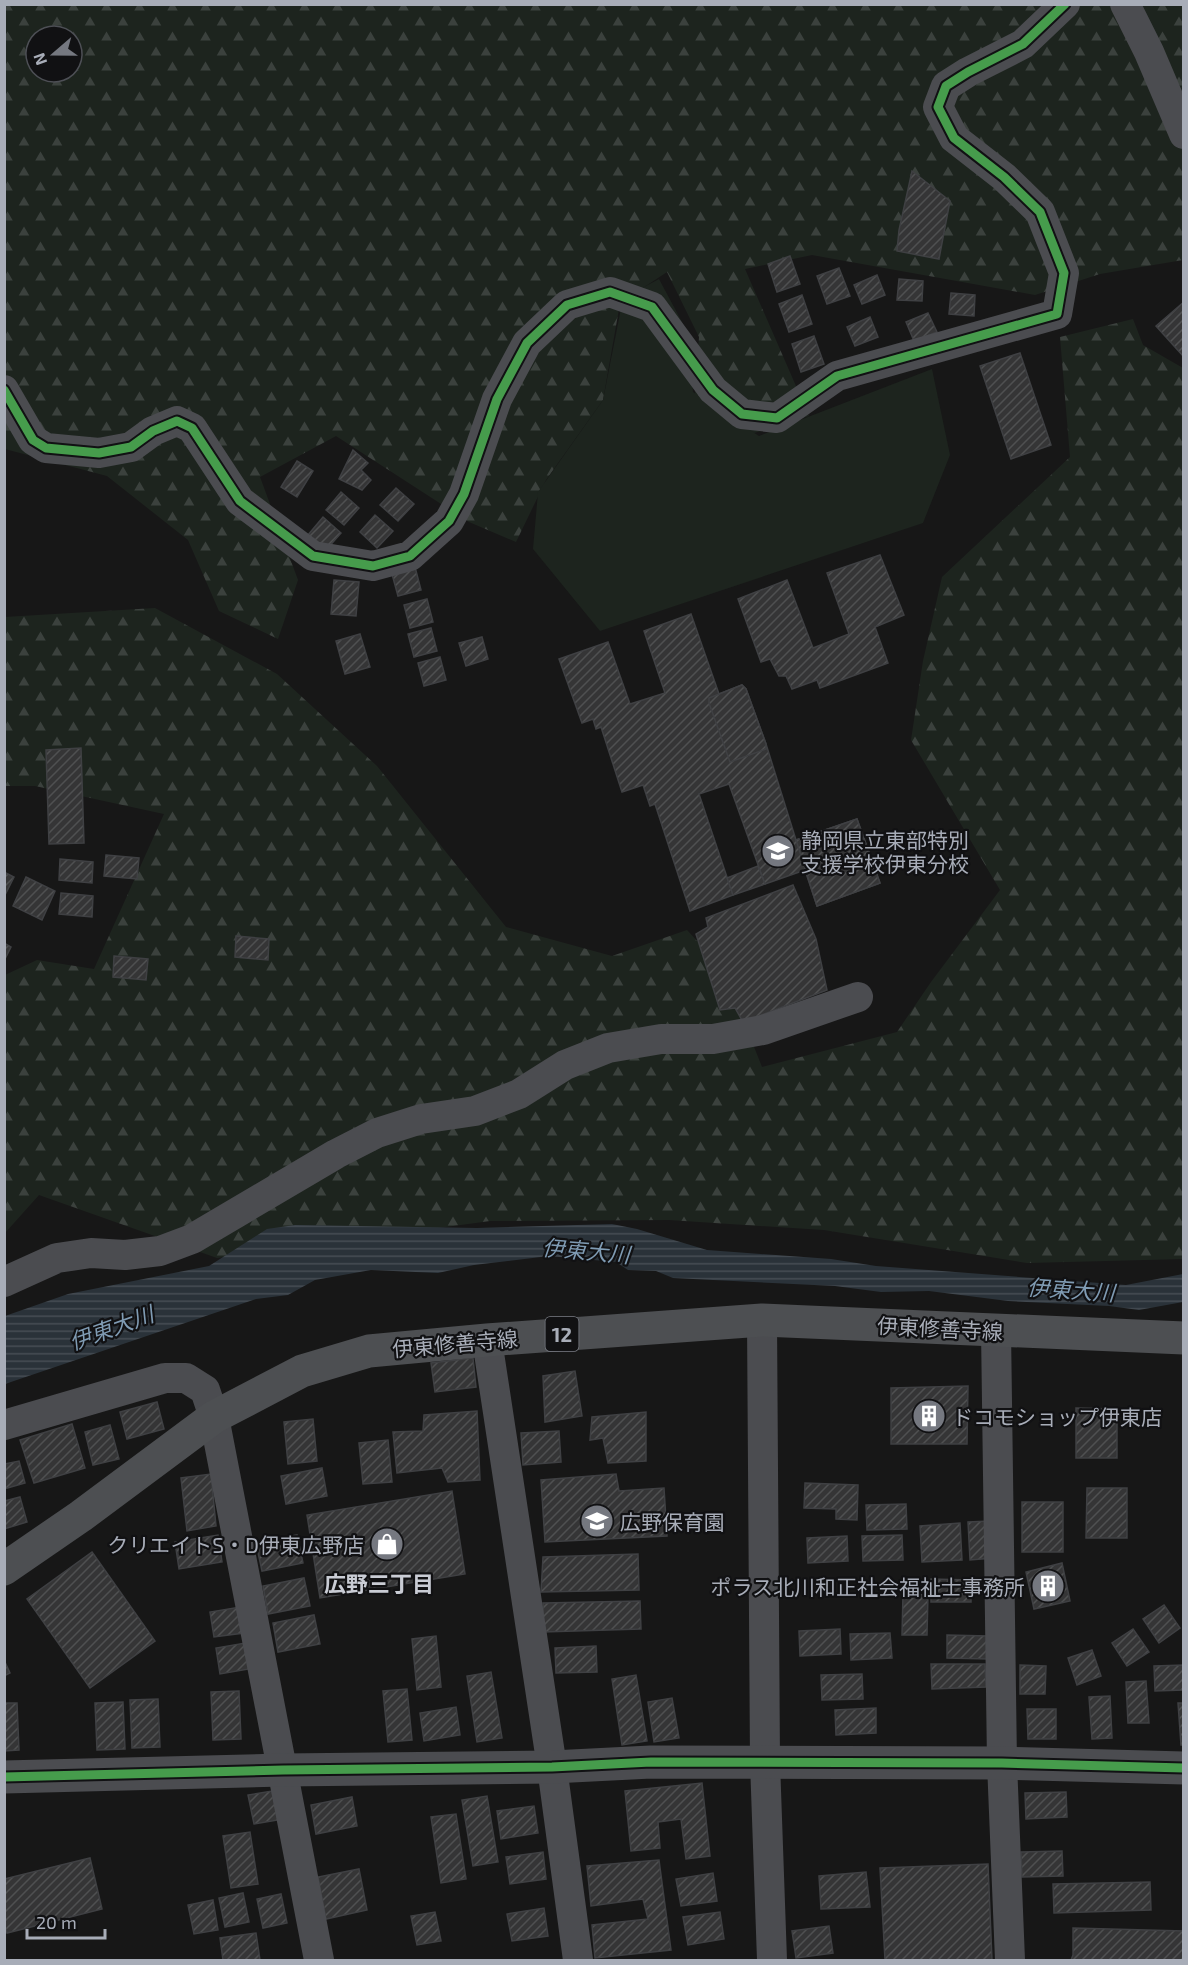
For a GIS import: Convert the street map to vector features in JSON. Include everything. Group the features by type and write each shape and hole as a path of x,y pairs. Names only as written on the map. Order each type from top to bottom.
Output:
{"main road":[{"name":"伊東修善寺線","path":"4,1569 81,1516 214,1417 302,1371 369,1351 762,1320 1184,1338"}],"street":[{"path":"4,390 33,440 46,448 99,453 131,447 153,431 177,421 192,428 240,501 312,556 373,567 410,556 449,521 464,494 497,399 527,343 567,305 610,292 652,307 713,390 742,414 777,418 837,376 1057,314 1064,273 1040,212 1004,177 954,138 938,107 946,86 1023,44 1065,4"},
{"path":"1125,4 1149,52 1184,134"},
{"path":"4,1282 57,1258 92,1253 125,1255 160,1251 182,1243 336,1154 377,1133 422,1119 475,1111 519,1094 565,1065 608,1048 661,1039 713,1039 763,1030 858,997"},
{"path":"762,1320 765,1762 772,1960"},
{"path":"996,1330 1002,1763 1010,1960"},
{"path":"487,1340 552,1767 578,1960"},
{"path":"4,1425 165,1378 186,1378 205,1390 214,1417 319,1960"},
{"path":"4,1777 283,1770 552,1767 651,1762 1002,1763 1184,1768"}],"green space":[{"path":"4,5 1183,5 1183,260 1100,274 1035,295 812,255 745,269 809,416 754,433 695,394 699,337 667,272 620,303 603,400 546,480 516,542 469,522 336,436 260,477 298,580 278,639 219,611 188,540 107,476 5,449"},
{"path":"659,279 689,335 693,392 759,436 932,369 950,455 923,523 600,631 533,549 538,492 603,400 623,298"},
{"path":"1133,319 1143,345 1183,368 1183,1259 1027,1263 824,1230 669,1220 490,1221 217,1258 39,1195 5,1233 5,975 37,960 94,969 164,814 35,786 5,786 5,617 155,608 277,674 377,766 506,927 612,956 687,930 723,969 762,1067 897,1032 931,982 1000,890 911,740 923,661 942,577 1070,457 1060,337"}],"water":[{"name":"伊東大川","path":"612,1224 707,1250 831,1259 876,1266 1126,1285 1183,1274 1183,1302 1139,1310 1109,1306 1008,1301 929,1291 881,1292 835,1286 673,1278 656,1271 628,1270 616,1262 549,1256 474,1265 438,1273 371,1270 315,1280 288,1295 256,1299 5,1384 5,1316 68,1294 209,1266 267,1229 295,1225 477,1228"}],"building":[{"path":"912,171 950,201 939,259 897,251 899,230"},
{"path":"790,256 800,284 777,292 768,264"},
{"path":"839,268 850,296 827,304 817,276"},
{"path":"877,275 885,295 862,304 854,285"},
{"path":"899,279 923,281 922,301 897,300"},
{"path":"951,293 975,295 974,316 949,314"},
{"path":"802,295 812,324 789,332 779,304"},
{"path":"1184,302 1184,357 1156,326"},
{"path":"928,313 937,332 914,341 906,322"},
{"path":"870,317 878,337 855,346 847,327"},
{"path":"814,336 824,364 801,372 792,344"},
{"path":"1020,353 1051,445 1011,459 980,366"},
{"path":"353,450 368,463 361,470 371,480 362,490 339,479"},
{"path":"297,461 313,471 297,497 281,487"},
{"path":"396,488 414,504 398,521 380,505"},
{"path":"341,492 359,508 344,525 326,510"},
{"path":"375,515 393,531 377,548 360,532"},
{"path":"323,517 341,533 326,550 308,535"},
{"path":"880,555 904,615 875,627 888,663 820,688 817,680 792,689 786,676 779,676 770,659 761,662 738,599 787,580 813,648 849,634 827,573"},
{"path":"415,567 421,590 398,596 392,574"},
{"path":"334,580 359,582 356,616 331,614"},
{"path":"427,599 433,622 410,628 404,605"},
{"path":"691,614 719,694 742,685 746,689 796,840 857,819 880,883 817,906 805,870 765,884 729,784 699,794 733,895 690,911 655,804 650,806 643,785 622,792 601,727 596,729 593,719 582,723 559,659 608,642 630,704 665,693 644,631"},
{"path":"431,628 437,651 414,657 408,634"},
{"path":"360,634 370,667 345,674 336,641"},
{"path":"482,637 488,659 466,666 459,643"},
{"path":"440,657 446,680 424,686 418,663"},
{"path":"742,685 746,689 766,749 730,762 709,698"},
{"path":"81,748 84,843 49,844 46,750"},
{"path":"857,819 880,883 817,906 796,840"},
{"path":"106,855 139,858 137,879 104,876"},
{"path":"60,859 93,862 92,883 59,880"},
{"path":"758,866 765,884 733,895 727,878"},
{"path":"4,872 14,877 5,895 4,895"},
{"path":"26,877 55,891 42,920 13,906"},
{"path":"793,885 816,939 827,990 743,1022 735,1008 720,1010 696,934 708,927 706,918"},
{"path":"61,893 93,896 92,917 59,914"},
{"path":"236,936 269,939 268,960 235,957"},
{"path":"4,943 11,947 4,961"},
{"path":"114,956 148,959 146,980 113,977"},
{"path":"473,1358 476,1387 435,1392 431,1363"},
{"path":"575,1371 582,1416 545,1422 543,1376"},
{"name":"ドコモショップ伊東店","path":"968,1386 967,1444 891,1444 891,1388"},
{"path":"157,1402 164,1429 127,1439 120,1412"},
{"path":"1076,1408 1117,1409 1117,1458 1076,1458"},
{"path":"477,1411 480,1480 448,1482 442,1468 397,1473 393,1432 423,1431 424,1415"},
{"path":"646,1412 646,1461 608,1463 603,1438 590,1440 592,1417"},
{"path":"313,1419 317,1461 288,1464 284,1422"},
{"path":"72,1424 85,1468 34,1483 20,1440"},
{"path":"110,1425 119,1459 93,1465 85,1432"},
{"path":"559,1431 561,1462 523,1465 521,1433"},
{"path":"388,1440 392,1482 363,1484 359,1443"},
{"path":"19,1461 25,1483 4,1489 4,1464"},
{"path":"322,1468 327,1496 286,1504 281,1476"},
{"path":"211,1474 216,1526 187,1531 181,1478"},
{"path":"616,1474 619,1491 664,1488 667,1536 545,1542 541,1480"},
{"path":"805,1483 858,1485 857,1520 836,1519 836,1509 804,1508"},
{"path":"1087,1488 1127,1488 1127,1538 1086,1538"},
{"path":"452,1491 465,1574 320,1598 307,1515"},
{"path":"20,1497 27,1522 4,1529 4,1501"},
{"path":"1022,1502 1063,1502 1063,1552 1022,1552"},
{"path":"906,1504 907,1529 867,1530 866,1505"},
{"path":"990,1521 993,1558 970,1560 968,1522"},
{"path":"960,1523 962,1560 922,1562 920,1526"},
{"path":"218,1535 222,1562 179,1569 175,1542"},
{"path":"297,1535 303,1563 262,1571 256,1543"},
{"path":"902,1535 903,1560 863,1561 862,1536"},
{"path":"847,1536 848,1561 808,1563 807,1538"},
{"path":"92,1552 155,1641 90,1688 27,1599"},
{"path":"638,1554 639,1590 541,1592 543,1557"},
{"name":"ポラス北川和正社会福祉士事務所","path":"1062,1563 1070,1601 1034,1609 1026,1572"},
{"path":"304,1578 310,1606 268,1614 263,1586"},
{"path":"931,1579 971,1580 971,1602 931,1602"},
{"path":"903,1594 928,1595 927,1635 902,1635"},
{"path":"640,1601 641,1629 543,1632 543,1603"},
{"path":"1164,1605 1180,1628 1159,1643 1143,1619"},
{"path":"240,1607 244,1633 214,1637 210,1612"},
{"path":"314,1615 320,1644 278,1652 273,1623"},
{"path":"840,1629 841,1654 800,1656 799,1631"},
{"path":"1133,1629 1149,1652 1127,1666 1112,1643"},
{"path":"890,1633 892,1658 851,1660 850,1634"},
{"path":"947,1635 988,1636 988,1659 947,1658"},
{"path":"436,1636 441,1687 417,1690 412,1639"},
{"path":"245,1643 249,1669 220,1674 216,1648"},
{"path":"596,1646 597,1672 556,1673 555,1648"},
{"path":"1092,1650 1101,1676 1077,1685 1068,1658"},
{"path":"4,1660 10,1673 4,1676"},
{"path":"931,1664 985,1664 986,1687 932,1689"},
{"path":"1020,1665 1046,1666 1045,1694 1020,1694"},
{"path":"1184,1665 1184,1690 1155,1691 1154,1666"},
{"path":"491,1672 502,1738 477,1742 467,1676"},
{"path":"862,1674 863,1699 822,1700 821,1675"},
{"path":"636,1675 647,1741 622,1745 612,1679"},
{"path":"1146,1681 1149,1723 1128,1723 1126,1682"},
{"path":"407,1689 412,1740 388,1742 383,1691"},
{"path":"239,1691 241,1739 213,1740 211,1692"},
{"path":"1110,1696 1112,1738 1092,1739 1089,1697"},
{"path":"672,1698 679,1738 654,1742 648,1702"},
{"path":"158,1699 160,1747 132,1748 130,1700"},
{"path":"123,1702 125,1749 97,1750 95,1703"},
{"path":"4,1703 17,1703 19,1750 4,1751"},
{"path":"1178,1703 1184,1703 1184,1745 1181,1745"},
{"path":"456,1707 460,1735 424,1741 420,1713"},
{"path":"876,1708 876,1733 836,1735 835,1710"},
{"path":"1027,1709 1056,1709 1056,1739 1028,1739"},
{"path":"702,1783 710,1856 686,1859 681,1819 658,1822 660,1848 631,1851 625,1791"},
{"path":"272,1791 278,1820 254,1824 248,1795"},
{"path":"1066,1792 1067,1817 1026,1819 1025,1793"},
{"path":"487,1796 498,1862 473,1866 462,1800"},
{"path":"352,1797 357,1826 316,1834 311,1805"},
{"path":"534,1806 538,1833 501,1839 497,1811"},
{"path":"456,1814 466,1879 441,1883 431,1817"},
{"path":"250,1832 258,1884 231,1888 223,1836"},
{"path":"1062,1851 1063,1876 1022,1877 1021,1852"},
{"path":"543,1852 546,1879 510,1884 506,1857"},
{"path":"90,1858 102,1909 7,1933 4,1924 4,1879"},
{"path":"659,1860 671,1950 595,1958 592,1925 648,1919 643,1899 591,1906 587,1866"},
{"path":"988,1864 992,1960 885,1960 880,1868"},
{"path":"359,1869 367,1910 326,1919 318,1877"},
{"path":"866,1872 870,1907 821,1909 819,1876"},
{"path":"713,1873 717,1901 681,1906 676,1879"},
{"path":"1150,1882 1151,1910 1054,1913 1053,1884"},
{"path":"243,1893 249,1922 225,1927 219,1898"},
{"path":"281,1894 287,1923 263,1928 257,1899"},
{"path":"213,1900 218,1930 194,1934 188,1905"},
{"path":"544,1908 548,1936 512,1941 507,1914"},
{"path":"435,1912 441,1941 417,1945 411,1916"},
{"path":"720,1912 724,1939 688,1945 683,1917"},
{"path":"829,1926 833,1953 796,1958 792,1931"},
{"path":"1073,1928 1184,1931 1184,1960 1071,1960"},
{"path":"256,1933 260,1960 223,1960 220,1938"}],"cycle path":[{"path":"4,390 33,440 46,448 99,453 131,447 153,431 177,421 192,428 240,501 313,556 373,566 410,556 449,521 464,494 497,399 527,343 567,305 610,292 652,307 713,390 742,414 777,418 837,376 1057,314 1064,273 1040,212 1004,177 954,138 938,107 946,86 1023,44 1065,4"},
{"path":"4,1777 283,1770 552,1767 651,1762 1002,1763 1184,1768"}],"place":[{"name":"静岡県立東部特別 支援学校伊東分校","path":"778,851"},
{"name":"ドコモショップ伊東店","path":"929,1416"},
{"name":"広野保育園","path":"597,1521"},
{"name":"クリエイトS・D伊東広野店","path":"387,1544"},
{"name":"ポラス北川和正社会福祉士事務所","path":"1048,1586"}],"district":[{"name":"広野三丁目","path":"379,1583"}]}
